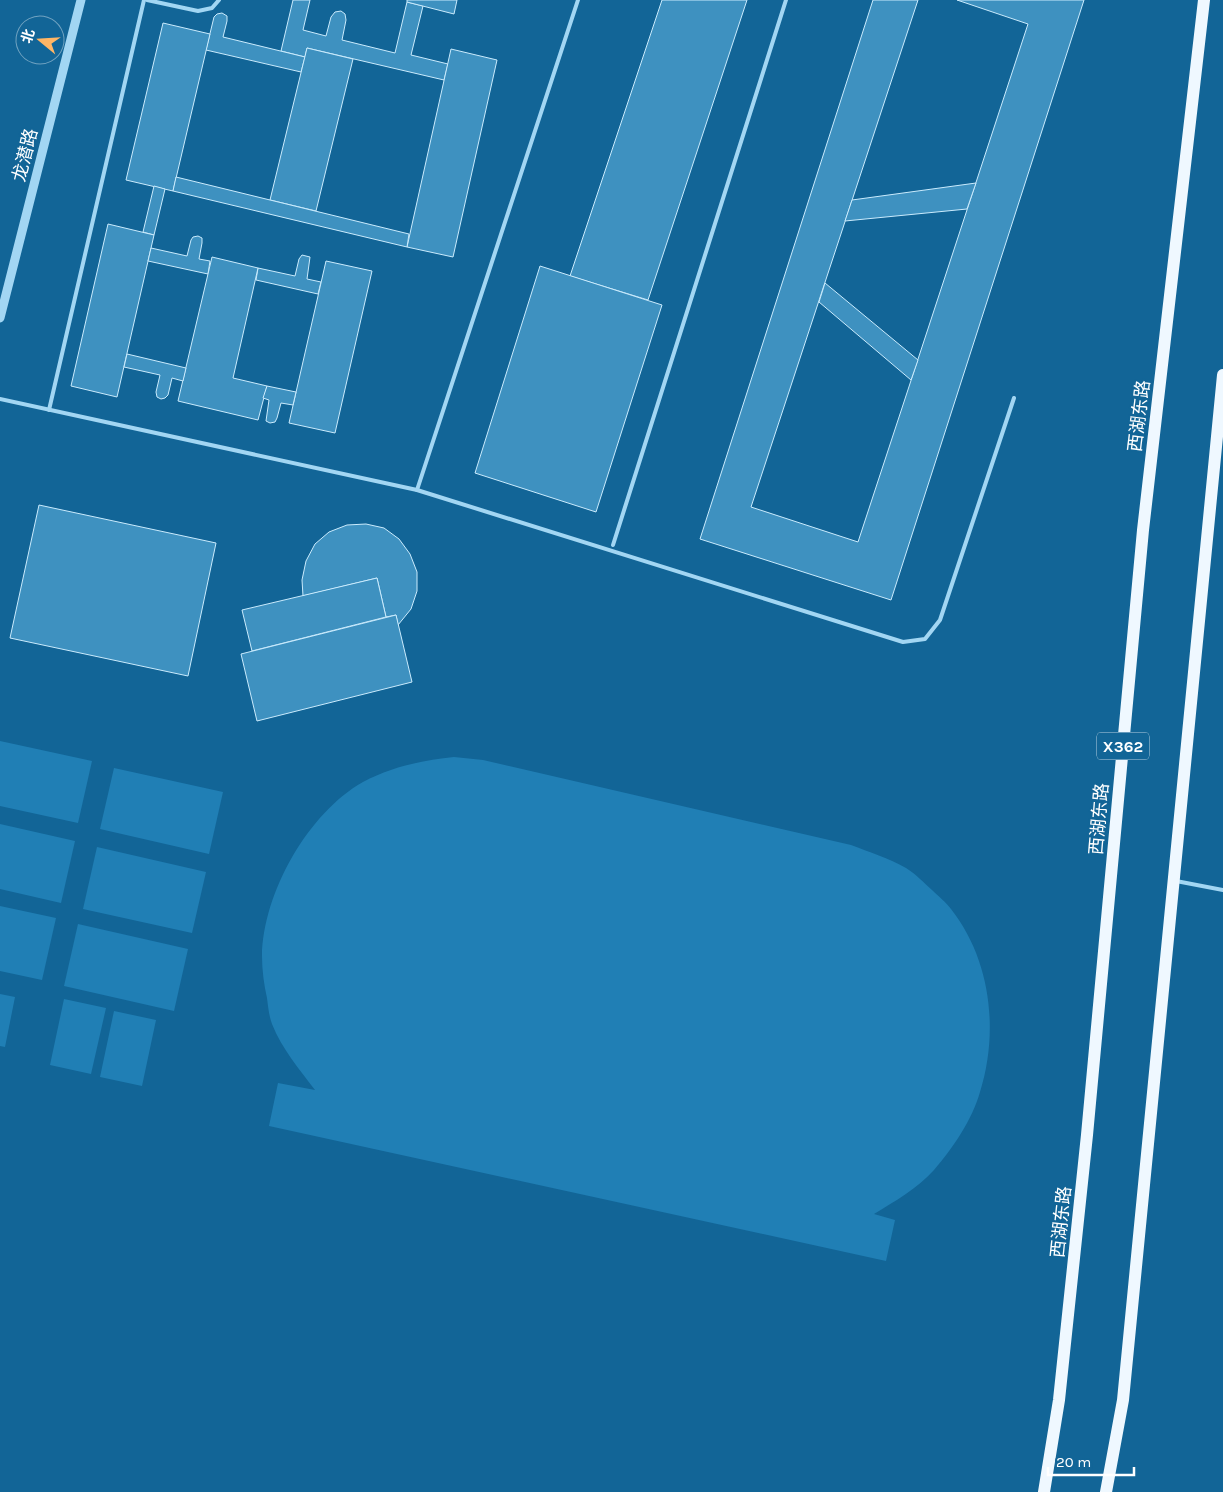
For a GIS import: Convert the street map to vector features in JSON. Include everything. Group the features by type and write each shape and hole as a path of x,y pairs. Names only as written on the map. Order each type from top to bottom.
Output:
{"main road":[{"name":"西湖东路","path":"1044,1492 1059,1400 1087,1135 1143,530 1204,0"},
{"path":"1106,1492 1123,1400 1223,375"}],"street":[{"name":"龙潜路","path":"0,318 81,0"}],"lane":[{"path":"49,410 146,0 198,11 212,8 219,0"},
{"path":"417,490 578,0"},
{"path":"613,545 786,0"},
{"path":"0,399 417,490 903,642 926,639 940,620 1014,398"},
{"path":"1174,881 1223,890"}],"shaded area":[{"path":"0,741 92,761 78,823 0,806"},
{"path":"454,757 483,760 851,845 886,858 906,868 949,906 965,929 983,973 990,1021 986,1069 972,1113 948,1152 934,1170 920,1183 874,1214 895,1220 886,1261 269,1126 278,1083 315,1090 291,1058 272,1024 263,977 264,932 270,907 292,857 324,813 363,782 396,768 419,762"},
{"path":"114,768 223,792 209,854 100,829"},
{"path":"0,824 75,841 61,903 0,889"},
{"path":"97,847 206,872 192,933 83,909"},
{"path":"0,906 56,918 42,980 0,971"},
{"path":"78,924 188,949 174,1011 64,986"},
{"path":"0,994 15,997 5,1047 0,1046"},
{"path":"64,999 106,1008 91,1074 50,1065"},
{"path":"114,1011 156,1020 142,1086 100,1077"}],"building":[{"path":"293,0 310,0 303,30 326,36 331,17 335,12 341,11 345,14 346,20 342,40 395,53 407,2 423,6 411,55 448,64 444,80 307,48 305,57 281,51"},
{"path":"407,0 457,0 454,14 407,2"},
{"path":"662,0 747,0 648,300 570,276"},
{"path":"873,0 918,0 751,507 858,542 1028,24 957,0 1084,0 891,600 700,539"},
{"path":"222,13 227,16 223,37 305,57 301,72 206,50 214,17"},
{"path":"163,23 210,34 173,191 126,180"},
{"path":"307,48 353,59 316,211 270,200"},
{"path":"451,49 497,60 453,257 407,247"},
{"path":"176,177 409,234 407,247 173,191"},
{"path":"976,183 967,209 845,221 852,200"},
{"path":"154,186 165,189 154,235 143,232"},
{"path":"108,224 154,235 117,397 71,386"},
{"path":"198,236 202,238 199,259 210,261 208,274 148,261 151,248 187,256 191,240 193,237"},
{"path":"302,255 310,257 307,279 321,282 318,294 256,280 258,268 295,276 299,259"},
{"path":"212,257 258,268 233,378 267,386 258,420 178,401"},
{"path":"326,261 372,271 335,433 289,423"},
{"path":"540,266 662,305 596,512 475,473"},
{"path":"825,283 918,360 911,380 819,302"},
{"path":"127,354 186,368 183,381 172,378 168,395 161,399 157,397 156,392 160,375 124,367"},
{"path":"267,386 296,392 293,405 281,403 275,422 270,423 266,421 269,400 263,398"},
{"path":"39,505 216,543 188,676 10,638"},
{"path":"366,524 384,528 399,539 410,554 417,572 417,591 411,609 398,625 396,615 386,617 377,578 303,596 302,580 306,561 315,544 329,532 347,525"},
{"path":"377,578 386,617 252,651 242,610"},
{"path":"396,615 412,682 257,721 241,654"}]}
